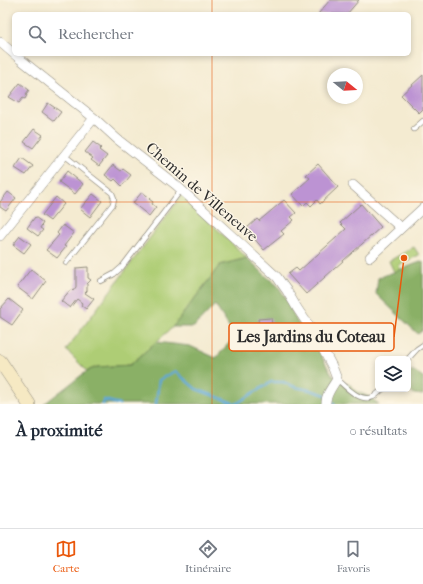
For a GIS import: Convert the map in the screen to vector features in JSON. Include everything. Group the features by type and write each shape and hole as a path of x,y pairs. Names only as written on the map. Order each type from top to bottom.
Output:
{"street":[{"name":"Chemin de Villeneuve","path":"0,42 12,52"},
{"name":"Chemin de Villeneuve","path":"16,56 181,190 277,277 317,338 337,378"},
{"path":"0,236 94,118"},
{"path":"353,185 401,228"},
{"path":"370,257 423,208"},
{"path":"0,361 29,404"},
{"path":"327,397 337,378"}],"lane":[{"path":"414,129 423,121"},
{"path":"64,155 112,193 114,198 113,204 66,263"},
{"path":"101,281 114,274 122,267 181,190"},
{"path":"411,356 423,345"},
{"path":"337,378 348,389 362,398 372,398 379,392"}],"green space":[{"path":"182,195 247,258 220,265 173,327 130,365 97,367 87,371 66,350"},
{"path":"414,247 419,255 399,265 401,271 395,274 389,261"},
{"path":"247,258 278,286 288,302 297,322 308,332 332,375 379,404 44,404 87,371 97,367 130,365 156,342 190,346 216,358 235,336 215,305 194,327 173,327 220,265"},
{"path":"423,261 423,330 418,334 376,294 378,278"},
{"path":"411,371 414,371 423,377 423,395 414,394 411,392"}],"building":[{"path":"330,0 359,0 349,12 320,12"},
{"path":"423,75 423,109 419,113 401,95"},
{"path":"20,83 29,90 25,99 23,98 19,103 9,97"},
{"path":"48,103 61,112 54,121 42,112"},
{"path":"34,129 43,135 33,148 24,142"},
{"path":"93,142 101,148 99,150 107,156 99,166 91,160 93,158 85,152"},
{"path":"22,158 33,166 26,175 15,168"},
{"path":"318,164 338,187 320,204 317,200 311,206 307,202 303,206 292,194 310,178 306,175"},
{"path":"113,165 121,171 123,169 131,175 122,186 115,179 113,181 105,175"},
{"path":"67,171 83,184 75,194 59,182"},
{"path":"8,192 16,198 6,211 0,207 0,202"},
{"path":"142,192 150,198 149,199 153,202 152,204 156,207 149,216 133,203"},
{"path":"93,194 102,201 90,217 80,209"},
{"path":"56,197 64,204 50,221 42,215"},
{"path":"284,200 296,213 291,217 294,220 281,231 284,234 264,250 246,229 257,219 259,221"},
{"path":"361,204 381,227 306,294 288,274 296,268 299,271 346,229 340,223"},
{"path":"35,217 43,223 40,228 43,230 38,236 27,228"},
{"path":"63,225 74,233 64,246 66,247 57,258 46,250 59,235 57,233"},
{"path":"20,236 31,244 24,253 13,245"},
{"path":"88,267 88,278 91,280 87,284 87,291 85,293 94,299 86,309 77,299 70,308 61,301 71,289 73,291 76,287 76,268"},
{"path":"31,269 46,281 33,299 17,287"},
{"path":"9,299 23,310 12,325 0,317 0,309"},
{"path":"271,318 274,338 261,339 258,319"}],"waterway":[{"path":"156,404 159,380 175,371 196,389 236,404 271,382 283,382 295,387 326,395"},
{"path":"329,398 334,404"},
{"path":"103,404 104,400 119,404"}],"place":[{"name":"Les Jardins du Coteau","path":"404,258"}]}
